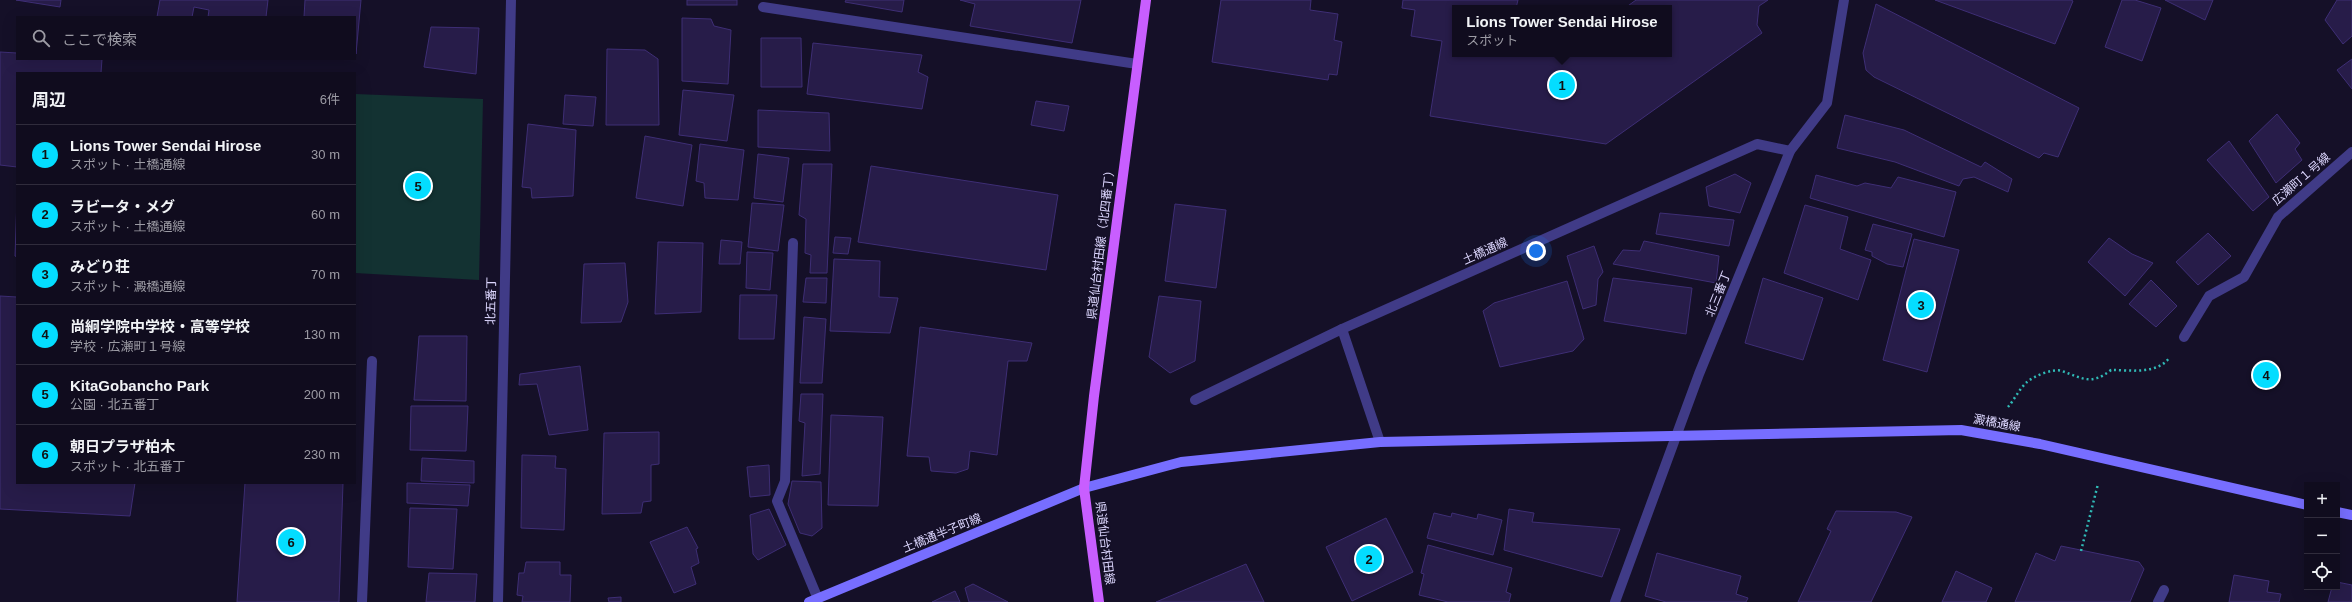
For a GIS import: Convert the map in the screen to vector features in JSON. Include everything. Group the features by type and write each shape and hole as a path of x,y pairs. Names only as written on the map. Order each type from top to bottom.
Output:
{"main road":[{"name":"県道仙台村田線（北四番丁）","path":"1084,488 1094,396 1146,0"},
{"name":"県道仙台村田線","path":"1084,488 1099,602"}],"street":[{"name":"北五番丁","path":"498,602 511,0"},
{"name":"北三番丁","path":"1615,602 1699,374 1790,151 1827,103 1844,0"},
{"path":"763,7 1137,64"},
{"name":"土橋通線","path":"1195,400 1342,329 1757,144 1790,151"},
{"name":"広瀬町１号線","path":"2184,337 2209,296 2244,277 2278,217 2352,152"},
{"path":"793,243 785,481 777,501 814,600"},
{"path":"1342,329 1380,442"},
{"path":"362,602 372,362"},
{"name":"澱橋通線","path":"1380,442 1961,430 2040,444 2304,504"},
{"name":"土橋通半子町線","path":"814,600 1084,488 1181,462 1380,442"},
{"path":"2340,513 2352,515"},
{"path":"2158,602 2164,590"}],"path":[{"path":"2008,407 2027,382 2046,373 2061,371 2075,378 2088,381 2106,375 2111,370 2138,371 2154,368 2166,362 2184,337"},
{"path":"2081,551 2098,484"}],"green space":[{"path":"356,94 483,99 479,280 356,273"}],"building":[{"path":"16,0 61,0 60,7"},
{"path":"160,0 268,0 266,16 208,16 209,10 194,7 192,16 157,16"},
{"path":"305,0 361,0 356,54 356,16 304,16"},
{"path":"687,0 737,0 737,5 687,5"},
{"path":"846,0 904,0 902,12 845,2"},
{"path":"960,0 1081,0 1072,43 970,26 975,4"},
{"path":"1221,0 1311,0 1310,10 1338,14 1334,40 1342,42 1337,75 1329,74 1328,80 1212,62"},
{"path":"1403,0 1518,0 1517,5 1452,5 1452,57 1672,57 1672,5 1629,5 1636,0 1768,0 1759,6 1757,25 1762,33 1606,144 1430,116 1442,41 1411,36 1415,10 1402,8"},
{"path":"1935,0 2071,0 2073,1 2055,44"},
{"path":"2122,0 2135,0 2161,8 2142,61 2105,47"},
{"path":"2165,0 2213,0 2205,20"},
{"path":"2337,0 2352,0 2352,36 2343,44 2325,20"},
{"path":"1876,4 2079,108 2058,157 2044,153 2039,158 1874,77 1866,70 1863,53"},
{"path":"682,18 711,19 714,26 731,30 728,84 682,81"},
{"path":"431,27 479,28 476,74 424,67"},
{"path":"761,38 801,38 802,87 761,87"},
{"path":"813,43 922,55 918,72 928,77 922,109 807,94"},
{"path":"607,49 645,50 658,59 659,125 606,125"},
{"path":"0,52 16,53 16,60 102,60 101,72 16,72 16,167 0,165"},
{"path":"2352,59 2352,89 2337,70"},
{"path":"683,90 734,95 727,141 679,135"},
{"path":"565,95 596,97 593,126 563,124"},
{"path":"1036,101 1069,106 1064,131 1031,125"},
{"path":"758,110 829,113 830,151 758,147"},
{"path":"2277,114 2300,143 2295,149 2302,160 2276,183 2249,141"},
{"path":"1845,115 1904,130 1981,167 1985,162 2012,179 2008,192 1974,177 1963,179 1959,186 1895,162 1837,148"},
{"path":"528,124 576,130 573,196 532,198 531,188 522,187"},
{"path":"645,136 692,145 683,206 636,198"},
{"path":"2229,141 2269,197 2253,211 2207,160"},
{"path":"700,144 744,150 738,200 705,198 704,183 696,181"},
{"path":"758,154 789,158 783,202 754,198"},
{"path":"803,164 832,164 827,273 810,273 811,255 805,253 806,219 799,215"},
{"path":"871,166 1058,195 1046,270 858,242"},
{"path":"1735,174 1751,183 1740,213 1709,206 1706,187"},
{"path":"1816,175 1857,186 1865,183 1891,188 1898,177 1956,192 1944,237 1810,198"},
{"path":"752,203 784,205 778,251 748,247"},
{"path":"1175,204 1226,210 1216,288 1165,281"},
{"path":"1805,205 1848,217 1840,249 1871,260 1858,300 1784,273"},
{"path":"1660,213 1734,220 1729,246 1656,234"},
{"path":"1873,224 1912,234 1903,267 1887,264 1872,256 1872,252 1865,250"},
{"path":"16,227 16,256 15,256"},
{"path":"2208,233 2231,256 2198,285 2176,262"},
{"path":"835,237 851,238 848,254 833,253"},
{"path":"2109,238 2132,254 2153,263 2125,296 2088,262"},
{"path":"1914,239 1959,250 1927,372 1883,360"},
{"path":"721,240 742,242 740,264 719,264"},
{"path":"1644,241 1719,256 1716,283 1613,264 1623,250 1640,251"},
{"path":"658,242 703,243 701,312 655,314"},
{"path":"1594,246 1603,272 1598,279 1596,305 1583,309 1567,256"},
{"path":"747,252 773,253 770,290 746,288"},
{"path":"834,259 880,261 879,297 898,298 890,333 830,331"},
{"path":"625,263 628,302 621,322 581,323 584,264"},
{"path":"806,278 827,278 826,303 803,302"},
{"path":"1613,278 1692,288 1686,334 1604,321"},
{"path":"1763,278 1823,298 1803,360 1745,343"},
{"path":"2151,280 2177,306 2156,327 2129,304"},
{"path":"1567,281 1584,339 1573,351 1500,367 1483,311 1494,303"},
{"path":"740,295 777,295 774,339 739,339"},
{"path":"0,296 16,297 16,484 135,484 130,516 0,509"},
{"path":"1159,296 1201,301 1195,361 1170,373 1149,357"},
{"path":"804,317 826,319 822,383 800,383"},
{"path":"920,327 1032,343 1027,361 1008,361 997,455 970,451 968,469 956,473 931,471 929,457 907,456"},
{"path":"419,336 467,336 466,401 414,400"},
{"path":"580,366 588,430 549,435 537,384 519,385 520,374"},
{"path":"801,394 823,394 820,474 802,476 805,423 799,421"},
{"path":"411,406 468,406 466,451 410,450"},
{"path":"831,415 883,417 878,506 828,505"},
{"path":"659,432 659,464 651,465 651,501 643,502 641,513 602,514 604,433"},
{"path":"522,455 556,456 555,468 566,469 564,530 521,528"},
{"path":"422,458 474,461 474,483 421,481"},
{"path":"769,465 770,495 750,497 747,467"},
{"path":"792,481 821,482 822,528 812,536 800,533 788,504"},
{"path":"407,483 470,485 468,506 407,503"},
{"path":"245,484 343,484 339,602 237,602"},
{"path":"410,508 457,509 453,569 408,567"},
{"path":"769,509 786,545 758,560 753,554 750,515"},
{"path":"1509,509 1534,513 1532,522 1620,529 1602,577 1504,550"},
{"path":"1836,511 1896,512 1912,517 1871,602 1798,602 1831,531 1827,529"},
{"path":"1434,513 1451,517 1452,513 1477,519 1478,514 1502,520 1493,555 1427,538"},
{"path":"1386,518 1413,572 1352,601 1326,547"},
{"path":"687,527 698,548 696,549 699,563 691,567 696,584 674,593 650,542"},
{"path":"1428,545 1512,568 1506,592 1511,594 1509,602 1448,602 1419,595 1424,574 1421,573"},
{"path":"2061,546 2139,562 2144,569 2130,602 2015,602 2036,553 2055,561"},
{"path":"1657,553 1741,576 1736,594 1748,598 1746,602 1666,602 1645,596"},
{"path":"526,562 560,562 560,575 571,575 570,602 522,602 523,596 517,595 519,573 524,573"},
{"path":"1246,564 1264,602 1156,602"},
{"path":"1956,571 1992,588 1986,602 1942,602"},
{"path":"429,573 477,574 475,602 426,602"},
{"path":"2234,575 2269,581 2267,592 2281,594 2279,602 2229,602"},
{"path":"2340,583 2352,585 2352,602 2328,602 2331,590 2340,590"},
{"path":"973,584 1008,602 969,602 965,588"},
{"path":"955,591 960,602 932,602"},
{"path":"621,597 621,602 609,602 608,598"}],"place":[{"name":"Lions Tower Sendai Hirose","path":"1562,85"},
{"name":"KitaGobancho Park","path":"418,186"},
{"name":"みどり荘","path":"1921,305"},
{"name":"尚絅学院中学校・高等学校","path":"2266,375"},
{"name":"朝日プラザ柏木","path":"291,542"},
{"name":"ラビータ・メグ","path":"1369,559"}]}
